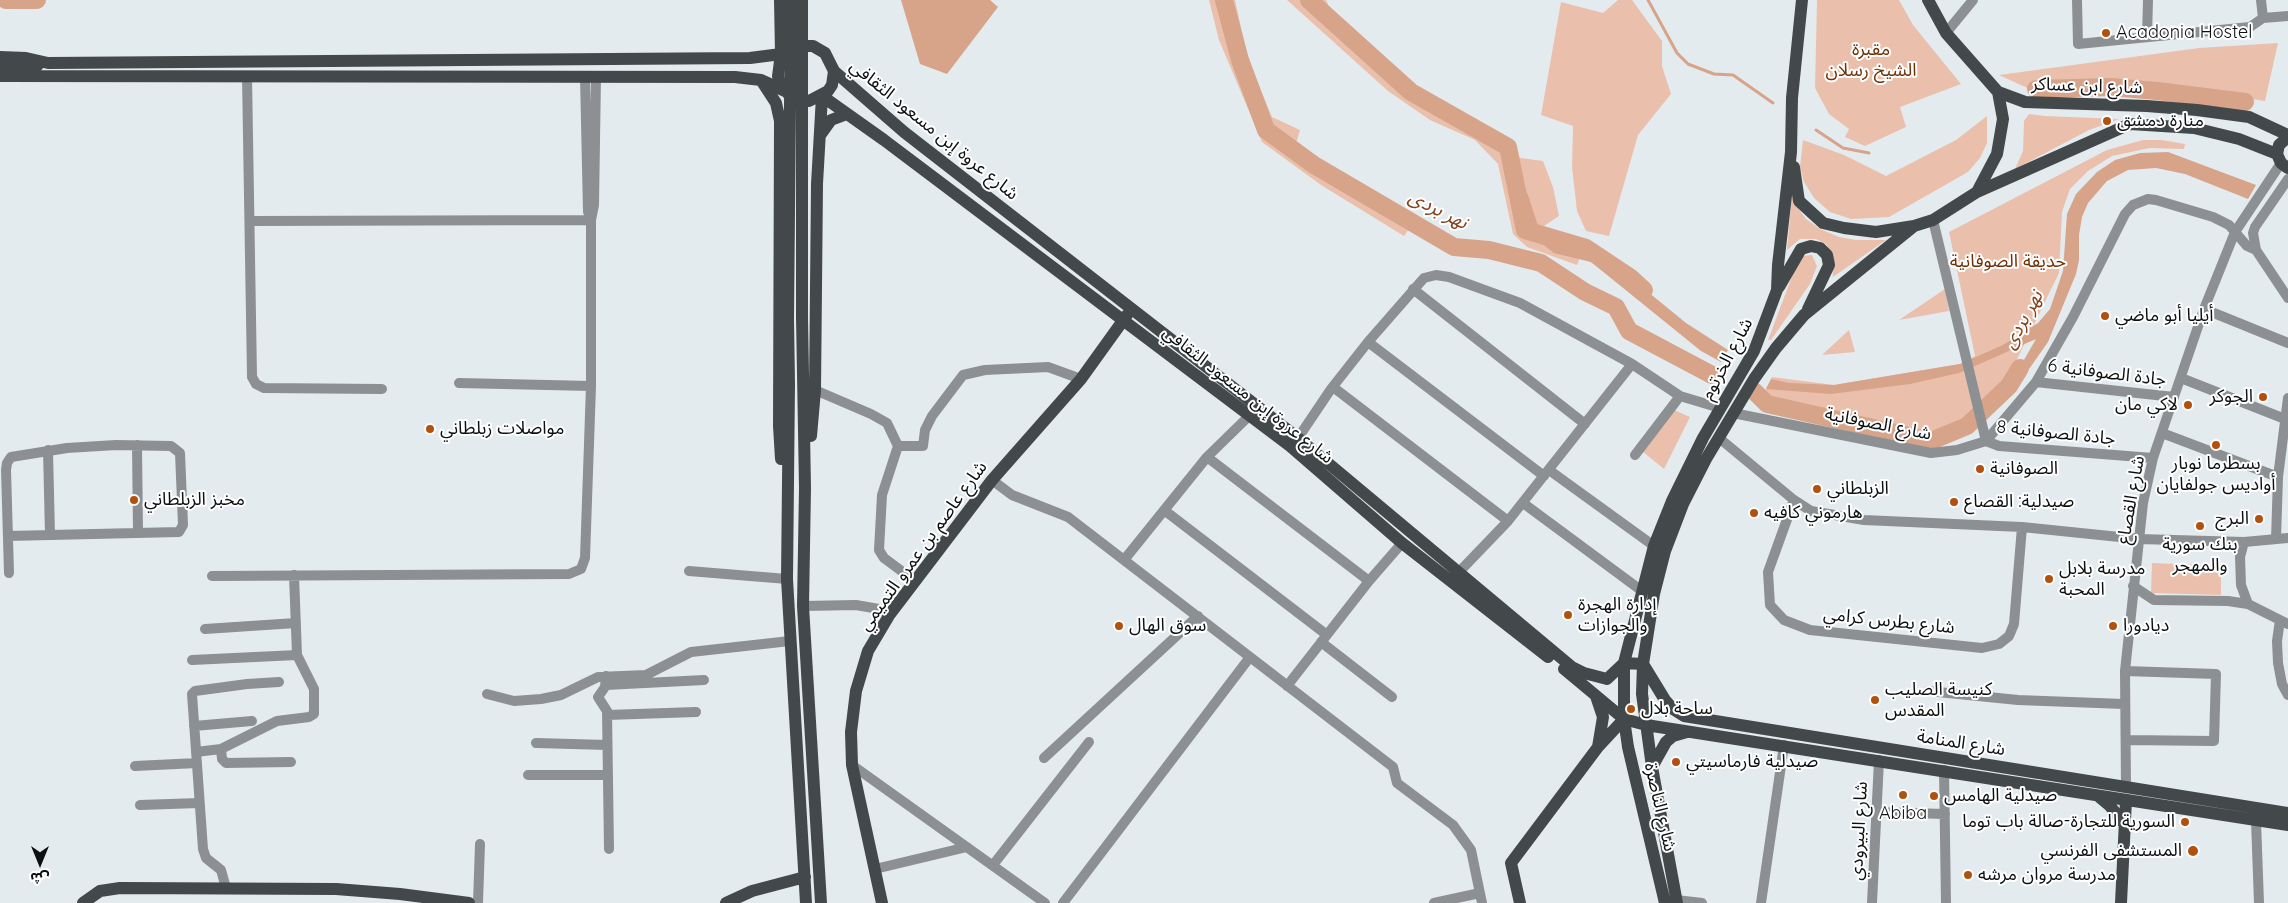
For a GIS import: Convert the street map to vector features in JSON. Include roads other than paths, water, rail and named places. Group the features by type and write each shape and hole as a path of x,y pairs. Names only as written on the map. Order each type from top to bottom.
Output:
{"main road":[{"path":"780,0 781,54 778,76 785,91"},
{"path":"791,0 787,579 806,903"},
{"path":"802,0 802,317 805,488 803,606 821,903"},
{"name":"شارع الخرتوم","path":"1624,719 1624,664 1654,546 1681,481 1726,411 1754,351 1778,290 1778,265 1791,152 1792,98 1802,0"},
{"name":"شارع ابن عساكر","path":"1928,0 1946,33 1998,92 2025,102 2147,106 2249,117 2288,136"},
{"path":"0,66 20,67 48,63 734,58 781,54 800,46 813,46 825,52 834,71 832,85 822,96 809,101 802,101 760,80 735,77 0,76"},
{"path":"0,57 26,58 48,63"},
{"name":"شارع عروة إبن مسعود الثقافي","path":"834,71 904,132 1298,438 1578,670 1606,679 1624,664"},
{"path":"760,80 772,94 780,121 779,426 788,519"},
{"path":"1977,192 1997,154 2003,119 1998,92"},
{"path":"805,488 815,390 817,184 822,96"},
{"name":"شارع عروة إبن مسعود الثقافي","path":"822,96 884,140 1290,446 1402,543 1595,694 1624,719 1646,725"},
{"path":"821,134 831,120 847,114"},
{"path":"1791,152 1799,201 1823,223 1876,232 1914,226 1933,220 1977,192 2130,124 2194,128 2239,140 2282,161"},
{"path":"2282,161 2279,145 2288,136"},
{"path":"1726,411 1804,315 1914,226"},
{"path":"1778,290 1801,248 1816,246 1824,251 1828,260 1828,269 1804,315"},
{"name":"شارع عاصم بن عمرو التميمي","path":"882,903 852,765 851,732 856,691 868,651 890,614 914,581 992,480 1081,379 1131,309"},
{"name":"شارع الناصرة","path":"1673,902 1642,694 1643,664 1654,594 1665,551 1690,489 1719,438 1726,411"},
{"path":"1624,664 1643,664 1665,700 1673,709 1684,716"},
{"path":"1595,694 1603,718 1598,747"},
{"path":"1652,767 1666,742 1682,730 1672,719 1675,716 1684,716"},
{"name":"شارع المنامة","path":"1684,716 2126,794 2256,821 2288,825"},
{"path":"1520,903 1511,863 1598,747 1624,719"},
{"name":"شارع الناصرة","path":"1624,719 1628,747 1673,902"},
{"name":"شارع المنامة","path":"1646,725 2091,793 2126,794 2288,812"},
{"path":"2091,793 2110,806 2126,826"},
{"path":"2121,903 2126,794"},
{"path":"726,903 752,891 805,877"},
{"path":"83,903 95,894 110,889 226,888 336,889 469,903"}],"street":[{"path":"1946,33 1973,0"},
{"path":"2077,0 2078,44 2250,27 2263,18 2288,16"},
{"path":"2147,36 2148,0"},
{"path":"2261,0 2263,18"},
{"path":"247,76 251,221 251,373 254,381 260,387 268,389 382,388"},
{"path":"212,576 575,573 584,564 591,386 591,220 587,205 590,77"},
{"name":"شارع القصاع","path":"2126,794 2125,671 2143,503 2153,458 2204,309 2235,232 2282,161"},
{"path":"2288,179 2255,227 2254,241 2256,250 2288,298"},
{"path":"1986,441 2036,382 2074,317 2125,214 2137,202 2148,199 2164,202 2213,217 2229,225 2247,246 2256,250"},
{"path":"251,221 591,220"},
{"path":"1933,220 1976,397 1981,427 1986,441"},
{"name":"شارع الصوفانية","path":"1298,438 1333,387 1368,342 1413,289 1424,278 1430,276 1449,277 1520,303 1632,364 1680,396 1726,411 1931,453 1957,450 1986,441"},
{"path":"1413,289 1585,424"},
{"path":"2204,309 2288,342"},
{"path":"1368,342 1546,473 1654,546"},
{"path":"1460,571 1508,522 1632,364"},
{"path":"898,446 923,446 925,430 932,416 963,375 985,370 1048,367 1081,379"},
{"path":"2180,378 2285,419"},
{"name":"جادة الصوفانية 6","path":"2036,382 2174,397"},
{"path":"459,383 591,386"},
{"path":"1333,387 1508,522"},
{"path":"815,390 872,414 887,423 898,446 882,494 879,550 884,558 914,581"},
{"path":"1635,455 1680,396"},
{"path":"2276,539 2278,477 2288,398"},
{"path":"1124,560 1206,457 1250,415"},
{"path":"2162,433 2278,477"},
{"path":"1719,438 1794,500 1811,511 1864,520 2022,527 2139,539 2244,542 2288,538"},
{"name":"جادة الصوفانية 8","path":"1986,441 1999,446 2153,458"},
{"path":"137,445 138,533"},
{"path":"8,536 176,533 181,530 183,525 180,453 171,446 137,445 48,450 14,455 7,463 8,573"},
{"path":"48,450 50,535"},
{"path":"1206,457 1369,581"},
{"path":"992,480 1012,495 1068,517 1393,767 1397,783 1453,825 1471,850 1481,898 1434,903"},
{"name":"شارع بطرس كرامي","path":"1794,500 1768,572 1770,605 1784,620 1810,630 1982,648 1999,644 2010,636 2014,624 2022,527"},
{"path":"1523,503 1642,590"},
{"path":"1164,510 1324,639 1392,697"},
{"path":"2244,542 2240,557 2242,585 2248,604"},
{"path":"1288,686 1369,581 1402,543"},
{"path":"689,571 787,579"},
{"path":"196,752 221,749 270,724 310,717 314,714 314,689 297,655 294,574"},
{"path":"2133,586 2154,600 2228,601 2248,604 2284,622 2277,641 2278,663 2282,684 2288,695"},
{"path":"803,606 856,605 879,609 890,614"},
{"path":"1044,758 1198,616"},
{"path":"205,629 296,623"},
{"path":"606,680 646,675 690,652 790,641"},
{"path":"192,660 297,655"},
{"path":"1063,903 1250,657"},
{"path":"2125,671 2216,674 2214,741 2126,740"},
{"path":"487,694 514,700 541,699 560,695 592,679 704,680"},
{"path":"606,680 598,697 606,707 607,715 609,849"},
{"path":"226,888 221,870 204,854 192,697 195,691 278,682"},
{"path":"1928,691 2018,700 2124,704"},
{"path":"607,715 696,712"},
{"path":"194,726 252,721"},
{"path":"993,865 1089,742"},
{"path":"536,743 607,745"},
{"path":"1761,903 1784,745"},
{"path":"221,749 222,759 226,763 291,762"},
{"name":"شارع البيرودي","path":"1872,903 1879,760"},
{"path":"135,766 197,764"},
{"path":"852,765 1045,903"},
{"path":"1944,770 1946,903"},
{"path":"528,775 608,775"},
{"path":"140,805 200,803"},
{"path":"1876,812 1945,814"},
{"path":"2256,821 2259,903"},
{"path":"478,903 480,844"},
{"path":"875,869 967,846"},
{"path":"1673,902 1702,903"}],"waterway":[{"name":"نهر بردى","path":"6,0 37,0"},
{"name":"نهر بردى","path":"1224,0 1240,60 1266,130 1314,165 1454,247 1489,250 1541,263 1585,292 1616,307 1629,331 1712,375"},
{"name":"نهر بردى","path":"1309,0 1411,92 1508,147 1525,230 1586,248 1631,278 1644,290"},
{"path":"1648,0 1677,53 1688,64 1714,74 1733,75 1773,103"},
{"path":"2036,89 2111,87 2245,102"},
{"path":"1816,130 1843,148 1869,153"},
{"name":"نهر بردى","path":"1754,391 1767,404 1931,441 1967,426 2009,386 2020,368"}],"place":[{"name":"Acadonia Hostel","path":"2106,33"},
{"name":"منارة دمشق","path":"2107,121"},
{"name":"أيليا أبو ماضي","path":"2105,316"},
{"name":"الجوكر","path":"2263,397"},
{"name":"لاكي مان","path":"2188,405"},
{"name":"مواصلات زبلطاني","path":"430,429"},
{"name":"بسطرما نوبار أواديس جولفايان","path":"2216,445"},
{"name":"الصوفانية","path":"1980,469"},
{"name":"الزبلطاني","path":"1817,489"},
{"name":"مخبز الزبلطاني","path":"134,500"},
{"name":"صيدلية: القصاع","path":"1954,502"},
{"name":"هارموني كافيه","path":"1754,513"},
{"name":"البرج","path":"2259,519"},
{"name":"بنك سورية والمهجر","path":"2200,526"},
{"name":"مدرسة بلابل المحبة","path":"2049,579"},
{"name":"إدارة الهجرة والجوازات","path":"1568,615"},
{"name":"سوق الهال","path":"1119,626"},
{"name":"ديادورا","path":"2113,626"},
{"name":"كنيسة الصليب المقدس","path":"1875,700"},
{"name":"ساحة بلال","path":"1631,709"},
{"name":"صيدلية فارماسيتي","path":"1676,762"},
{"name":"Abiba","path":"1903,795"},
{"name":"صيدلية الهامس","path":"1934,796"},
{"name":"السورية للتجارة-صالة باب توما","path":"2185,822"},
{"name":"المستشفى الفرنسي","path":"2193,851"},
{"name":"مدرسة مروان مرشه","path":"1968,875"}],"park label":[{"name":"مقبرة الشيخ رسلان","path":"1871,60"},
{"name":"حديقة الصوفانية","path":"2008,262"}]}
